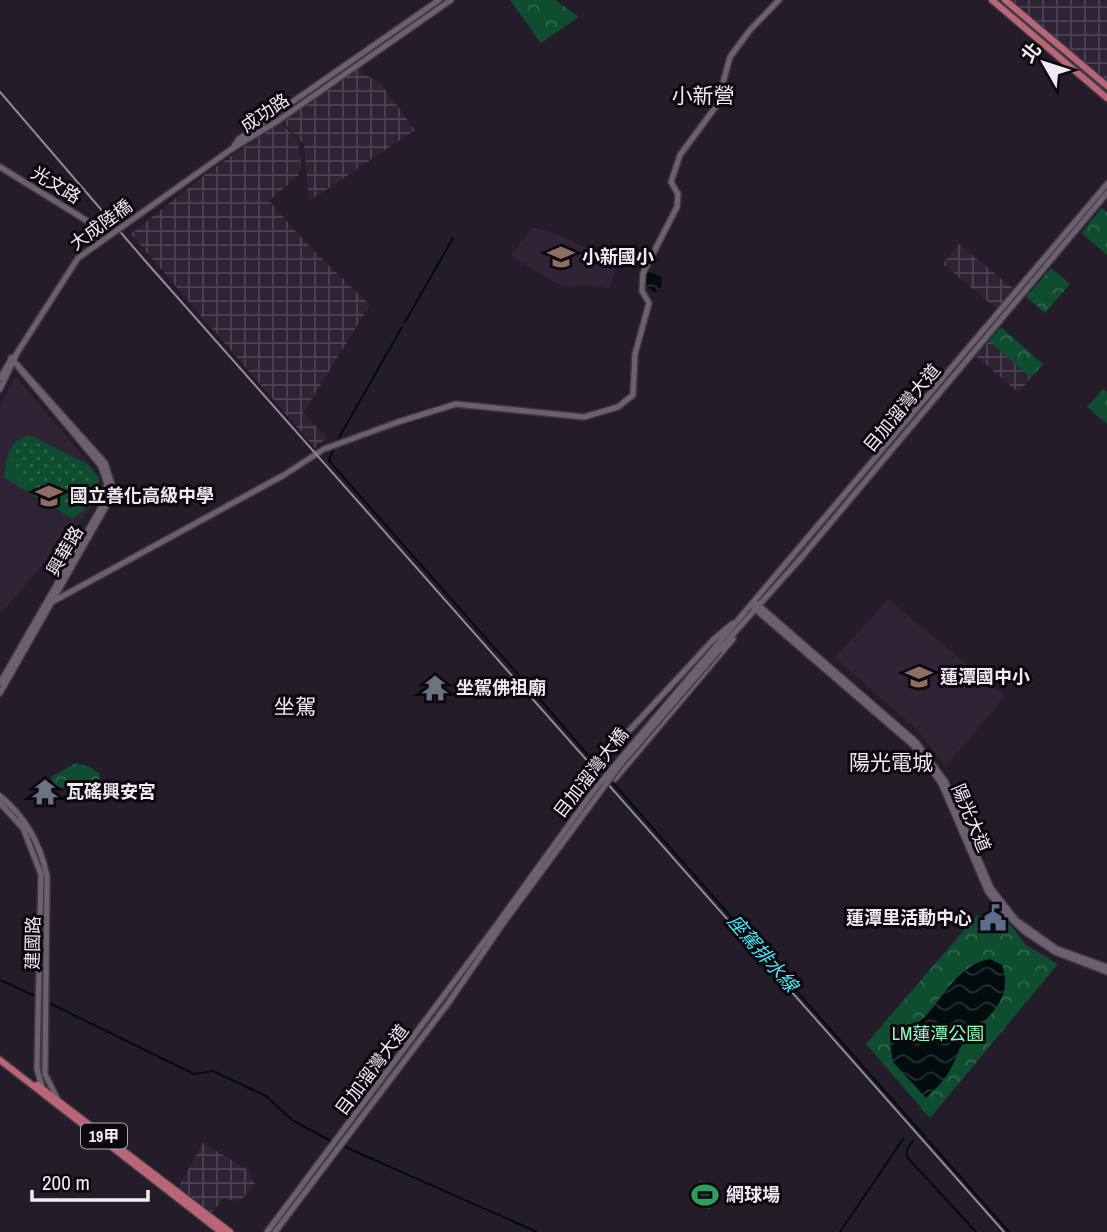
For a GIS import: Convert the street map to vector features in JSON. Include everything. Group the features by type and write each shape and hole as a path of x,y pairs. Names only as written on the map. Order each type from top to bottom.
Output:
{"main road":[{"path":"992,0 1107,97"},
{"path":"1005,0 1107,86"},
{"name":"19甲","path":"0,1060 230,1232"},
{"name":"19甲","path":"26,1079 43,1088 58,1103 221,1232"}],"street":[{"name":"成功路","path":"233,148 239,139 439,0"},
{"name":"成功路","path":"233,148 279,120 451,0"},
{"path":"52,602 284,475 324,449 385,427 456,404 584,417 603,413 628,401 635,387 635,354 649,304 641,290 643,273 677,207 678,194 671,182 676,164 718,105 730,57 750,30 779,0"},
{"name":"大成陸橋","path":"13,360 78,258 233,148"},
{"name":"光文路","path":"0,167 97,227"},
{"name":"目加溜灣大道","path":"755,606 1107,184"},
{"name":"目加溜灣大道","path":"717,649 1107,193"},
{"path":"0,377 13,360"},
{"path":"0,389 13,360"},
{"name":"興華路","path":"0,693 108,503 111,482 101,457 13,360"},
{"name":"興華路","path":"0,683 103,504 107,488 101,466 23,377 13,360"},
{"name":"陽光大道","path":"755,606 916,742 944,780 991,888 1011,915 1057,949 1107,970"},
{"path":"747,615 711,668 614,779 601,761 714,639 747,615"},
{"name":"目加溜灣大橋","path":"500,924 605,783 717,649"},
{"name":"建國路","path":"0,796 28,826 44,861 48,884 37,1074 43,1088"},
{"name":"建國路","path":"0,803 23,828 41,874 44,1074 58,1103"},
{"name":"目加溜灣大道","path":"267,1232 449,1002 500,924"},
{"name":"目加溜灣大道","path":"275,1232 338,1143"}],"shaded area":[{"path":"1008,0 1107,0 1107,83"},
{"path":"360,67 362,73 381,84 415,130 309,201 304,145 282,121"},
{"path":"280,122 298,140 301,165 298,176 269,201 310,247 370,305 303,413 327,438 315,448 131,234 207,173"},
{"name":"小新國小","path":"532,227 556,234 618,262 610,288 589,285 562,287 511,256"},
{"path":"959,244 1015,290 998,310 943,264"},
{"path":"989,341 1031,378 1018,392 976,356"},
{"name":"國立善化高級中學","path":"16,377 94,469 100,481 100,490 97,502 0,614 0,405"},
{"name":"蓮潭國中小","path":"888,599 1005,696 946,766 915,728 835,658"},
{"path":"203,1143 248,1170 255,1184 239,1202 224,1198 211,1213 178,1188"}],"green space":[{"path":"510,0 555,0 579,17 541,43"},
{"path":"1102,208 1107,212 1107,255 1081,233"},
{"path":"1051,268 1070,284 1045,313 1026,297"},
{"path":"1001,327 1043,364 1031,378 989,341"},
{"path":"1103,389 1107,392 1107,424 1087,407"},
{"path":"30,435 87,464 99,477 97,499 73,519 4,478 9,452 22,438","holes":["28,441 36,442 69,459 87,474 91,483 90,494 83,505 68,509 40,495 14,474 11,466 15,451"]},
{"path":"28,441 36,442 69,459 87,474 91,483 90,494 83,505 68,509 30,489 14,474 12,456 18,447"},
{"path":"76,763 90,767 100,774 99,786 53,788 51,777"},
{"name":"LM蓮潭公園","path":"977,915 1002,933 1008,922 1026,945 1058,964 930,1118 866,1044"},
{"name":"網球場","path":"700,1180 720,1188 710,1210 691,1202"}],"water":[{"path":"646,271 662,277 661,287 655,293 644,285"},
{"path":"990,959 1002,965 1005,978 1001,1000 963,1043 946,1076 926,1098 893,1062 890,1044 916,1025 963,972"}],"waterway":[{"path":"405,322 453,238"},
{"path":"337,441 402,327"},
{"path":"333,449 329,461 522,679"},
{"path":"527,684 604,774"},
{"name":"座駕排水線","path":"613,783 1009,1232"},
{"path":"0,980 44,1000"},
{"path":"49,1003 194,1074 213,1071 266,1096 292,1120 331,1141"},
{"name":"座駕排水線","path":"840,1232 903,1139"},
{"path":"913,1141 907,1149 907,1157 976,1232"},
{"path":"343,1146 537,1232"}],"railway":[{"path":"0,92 147,263 1004,1232"}],"place":[{"name":"小新國小","path":"561,257"},
{"name":"國立善化高級中學","path":"49,496"},
{"name":"蓮潭國中小","path":"919,677"},
{"name":"坐駕佛祖廟","path":"435,688"},
{"name":"瓦磘興安宮","path":"45,792"},
{"name":"蓮潭里活動中心","path":"993,918"},
{"name":"網球場","path":"705,1195"}],"district":[{"name":"小新營","path":"703,96"},
{"name":"坐駕","path":"295,707"},
{"name":"陽光電城","path":"891,763"}]}
